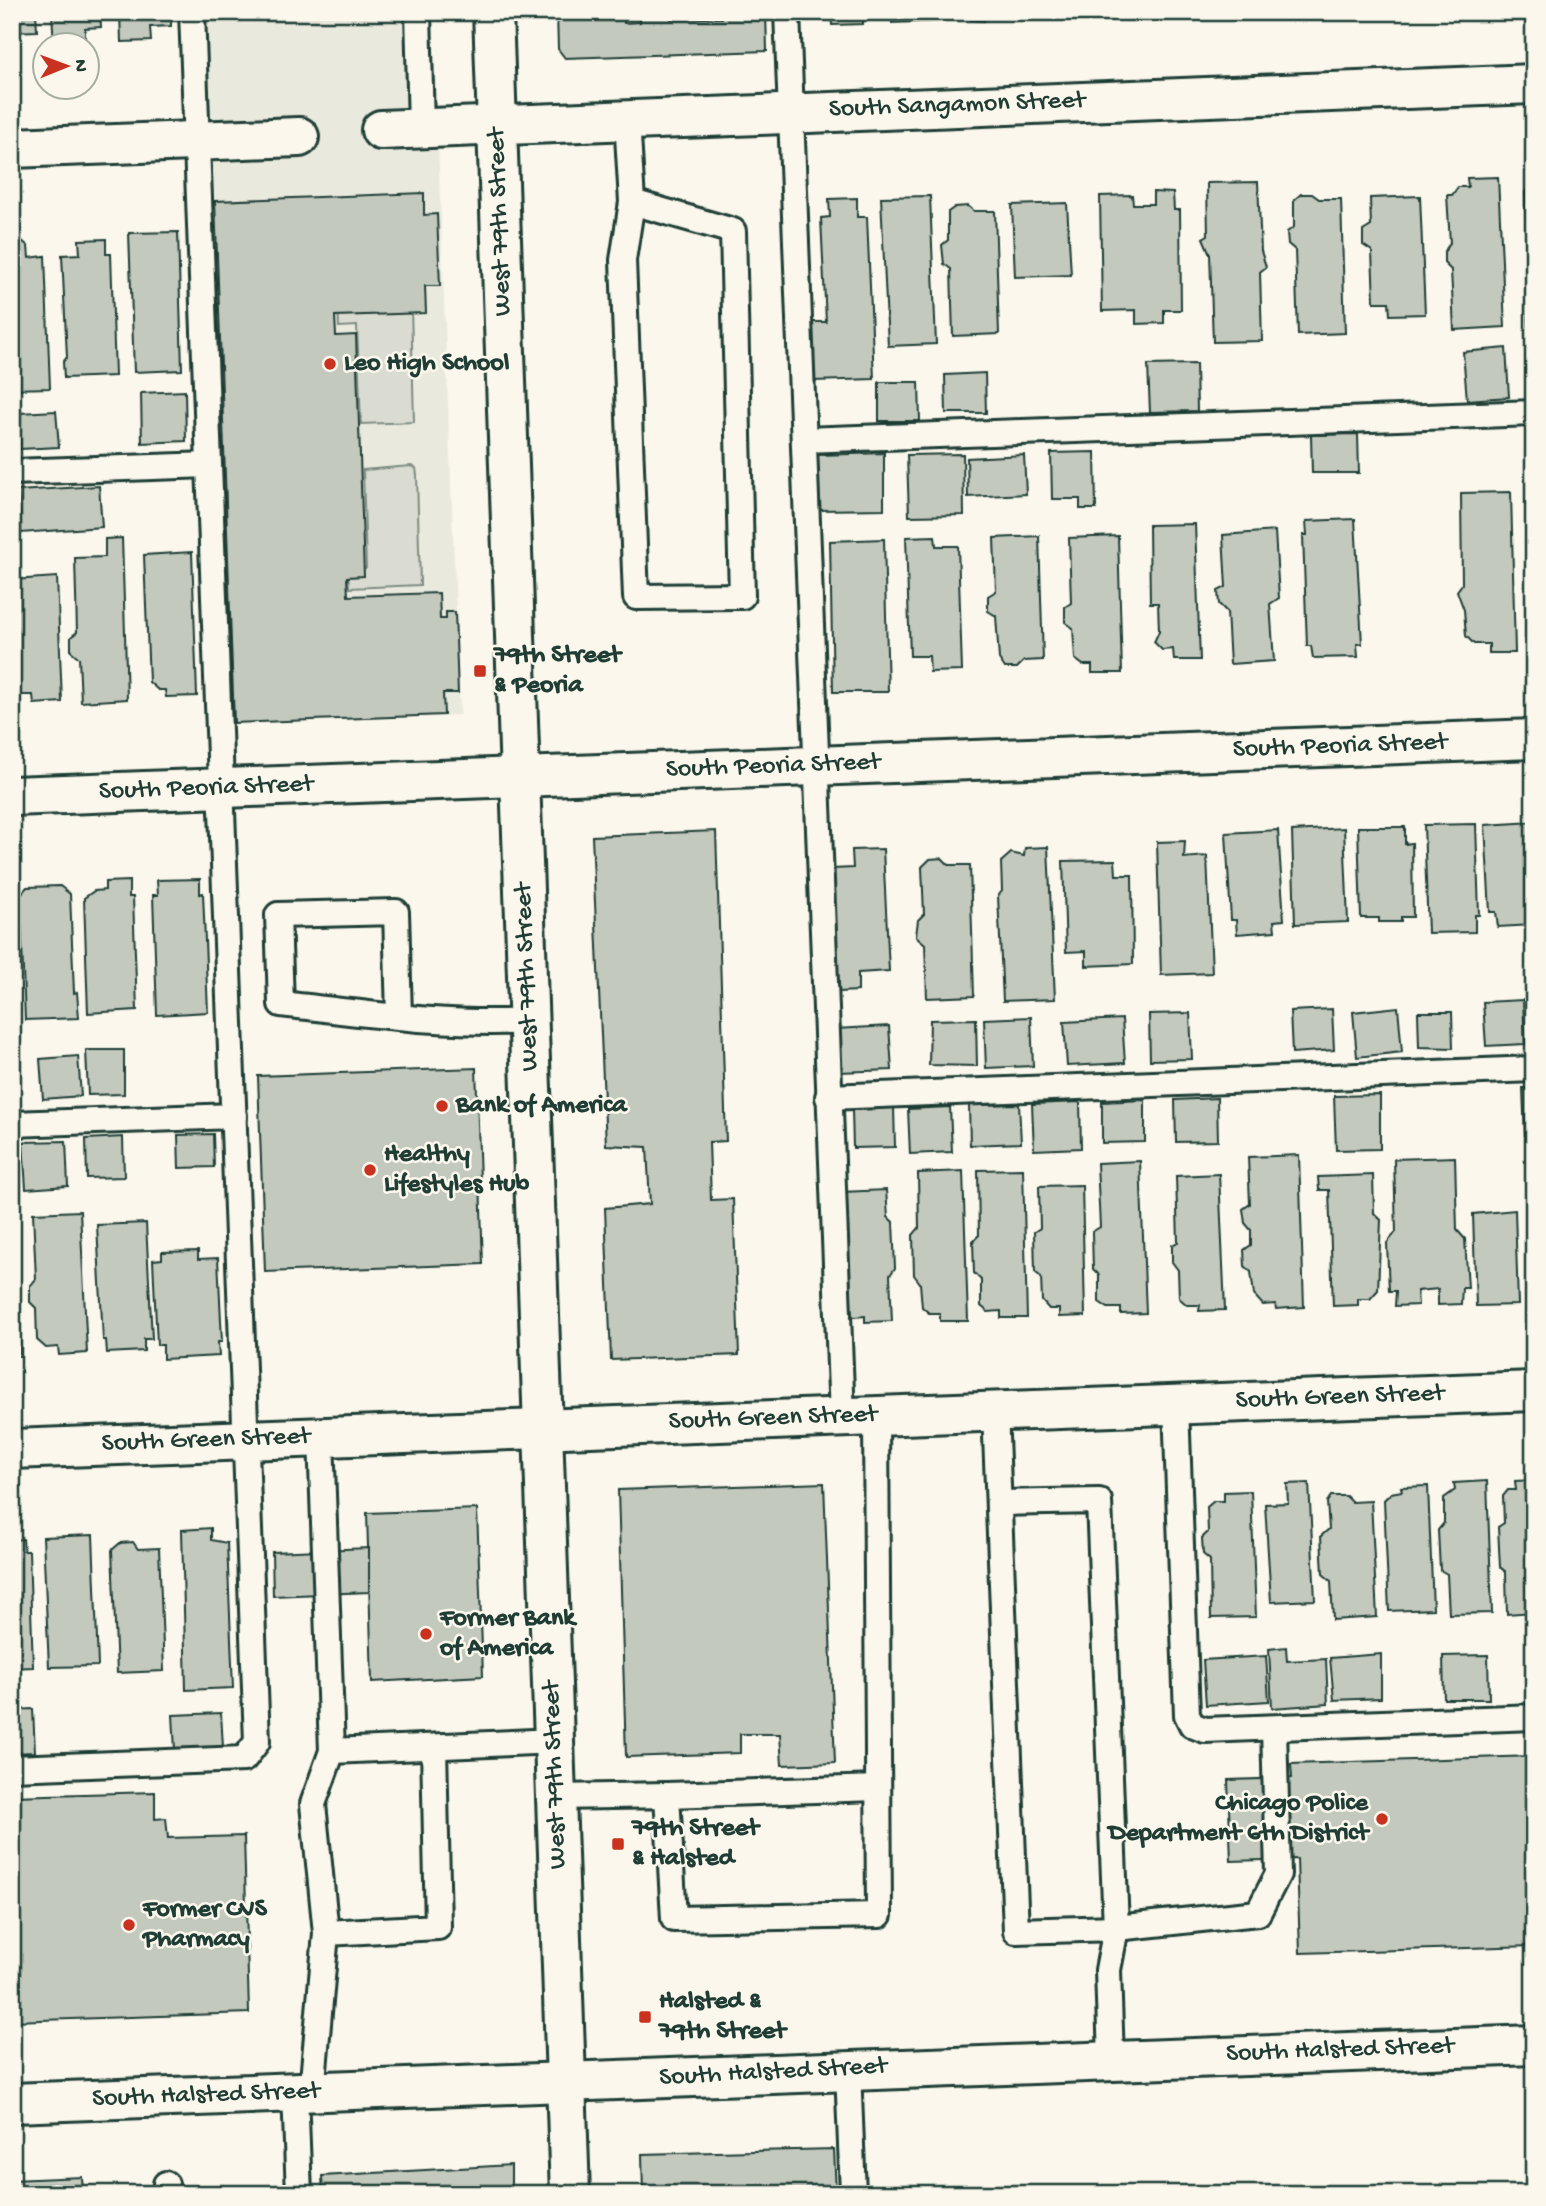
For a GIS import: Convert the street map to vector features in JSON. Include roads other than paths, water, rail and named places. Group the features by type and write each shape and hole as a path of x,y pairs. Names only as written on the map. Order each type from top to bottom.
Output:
{"street":[{"name":"West 79th Street","path":"493,12 570,2194"},
{"name":"South Sangamon Street","path":"381,130 1534,85"},
{"path":"12,148 299,137"},
{"name":"South Peoria Street","path":"12,796 1534,740"},
{"name":"South Green Street","path":"12,1449 1534,1391"},
{"name":"South Halsted Street","path":"12,2104 566,2084 1111,2059 1534,2045"}],"lane":[{"path":"12,1768 244,1759 257,1742 191,12"},
{"path":"418,12 421,127"},
{"path":"667,1795 674,1919 879,1915 878,1788 859,1416 828,1097 787,12"},
{"path":"627,119 632,202 622,260 636,597 742,596 733,231 632,202"},
{"path":"804,440 1534,414"},
{"path":"12,472 209,465"},
{"path":"400,1016 396,912 278,915 281,1004 476,1024 530,1021"},
{"path":"828,1097 1534,1069"},
{"path":"12,1124 234,1116"},
{"path":"1176,1405 1187,1715 1192,1725 1205,1730 1534,1717"},
{"path":"995,1411 1001,1503 1016,1931 1116,1928 1258,1913 1278,1874 1273,1728"},
{"path":"299,2194 303,2092 326,1933 313,1804 332,1751 321,1437"},
{"path":"1001,1503 1099,1501 1116,1928 1108,1970 1111,2059"},
{"path":"332,1751 555,1741"},
{"path":"326,1933 438,1927 434,1747"},
{"path":"557,1797 878,1788"},
{"path":"848,2070 853,2194"}],"place":[{"name":"Leo High School","path":"330,364"},
{"name":"79th Street & Peoria","path":"480,671"},
{"name":"Bank of America","path":"442,1106"},
{"name":"Healthy Lifestyles Hub","path":"370,1170"},
{"name":"Former Bank of America","path":"426,1634"},
{"name":"Chicago Police Department 6th District","path":"1382,1819"},
{"name":"79th Street & Halsted","path":"618,1844"},
{"name":"Former CVS Pharmacy","path":"129,1925"},
{"name":"Halsted & 79th Street","path":"645,2017"}]}
